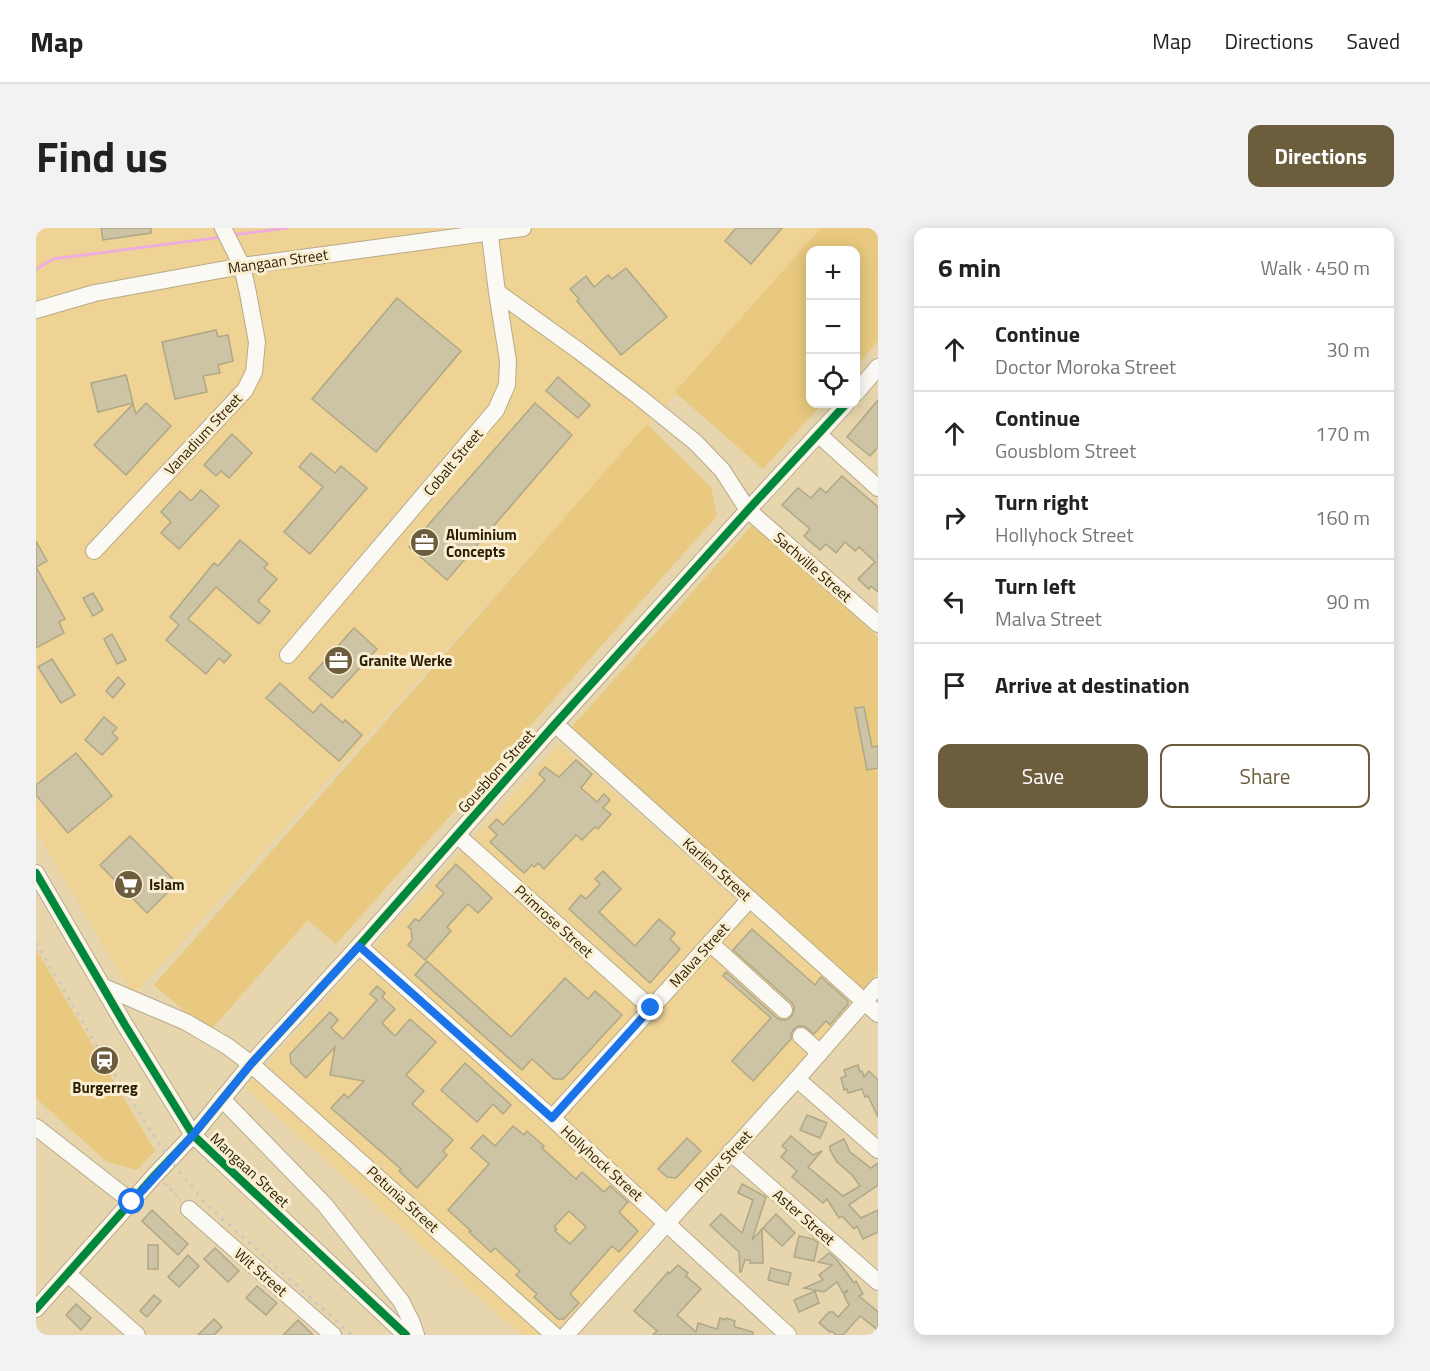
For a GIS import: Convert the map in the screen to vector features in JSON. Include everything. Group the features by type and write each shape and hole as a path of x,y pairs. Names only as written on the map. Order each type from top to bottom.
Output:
{"street":[{"name":"Vanadium Street","path":"94,551 245,390 254,372 257,342 248,293 242,266 223,228"},
{"name":"Mangaan Street","path":"36,310 95,293 242,266 489,230 523,228"},
{"name":"Cobalt Street","path":"288,655 496,410 507,385 508,361 489,230"},
{"name":"Sachville Street","path":"497,292 579,351 695,442 722,470 748,510 878,624"},
{"path":"860,387 878,367"},
{"name":"Gousblom Street","path":"36,1309 193,1135 251,1064 359,946 555,724 842,408"},
{"path":"818,434 878,488"},
{"name":"Karlien Street","path":"555,724 878,1014"},
{"name":"Primrose Street","path":"458,835 651,1008"},
{"name":"Mangaan Street","path":"36,873 193,1135 406,1335"},
{"name":"Malva Street","path":"552,1118 750,899"},
{"path":"710,943 784,1010"},
{"name":"Hollyhock Street","path":"359,946 552,1118 788,1335"},
{"name":"Phlox Street","path":"566,1335 878,986"},
{"name":"Petunia Street","path":"104,987 186,1022 227,1046 251,1064 554,1335"},
{"path":"801,1036 820,1053"},
{"path":"797,1079 878,1150"},
{"path":"222,1099 325,1205 401,1301 416,1335"},
{"path":"36,1127 132,1202"},
{"path":"36,1140 56,1143"},
{"name":"Aster Street","path":"730,1152 878,1282"},
{"name":"Wit Street","path":"189,1209 333,1335"},
{"path":"69,1274 137,1335"}],"path":[{"path":"155,1175 189,1209"}],"shaded area":[{"path":"36,228 826,228 810,246 806,246 806,250 133,996 36,831"},
{"path":"821,228 878,228 878,341 860,361 860,246 806,246 806,408 818,408 763,469 675,392"},
{"path":"647,424 711,487 717,516 336,944 308,920 209,1032 154,985"},
{"path":"753,524 878,637 878,973 863,991 571,728"},
{"path":"559,744 853,1003 553,1335 521,1335 245,1088"},
{"path":"36,949 155,1151 137,1170 107,1162 36,1098"}],"building":[{"path":"101,228 151,228 151,233 103,240"},
{"path":"736,228 782,228 751,264 725,241"},
{"path":"626,268 667,317 621,355 570,289 586,276 594,287 608,275 612,279"},
{"path":"397,298 461,351 376,452 312,399"},
{"path":"216,330 218,337 228,335 233,361 218,365 220,373 203,376 207,392 175,399 162,342"},
{"path":"126,375 133,403 98,412 91,383"},
{"path":"558,377 590,405 578,418 546,391"},
{"path":"878,400 878,447 870,456 847,437"},
{"path":"146,403 171,426 126,475 94,445 133,404 136,414"},
{"path":"535,403 572,435 447,580 409,547"},
{"path":"232,434 252,453 229,478 221,471 216,476 204,465"},
{"path":"311,453 335,473 341,466 367,488 310,554 284,532 323,487 299,467"},
{"path":"842,476 878,507 878,592 871,586 869,589 858,579 875,562 859,547 855,551 845,542 836,553 826,544 820,550 804,536 810,529 782,505 798,488 811,498 820,488 826,493"},
{"path":"201,490 219,506 179,549 161,533 171,522 161,512 180,491 191,501"},
{"path":"240,540 268,564 264,568 277,579 258,601 270,611 259,624 216,587 188,619 231,655 224,663 219,658 206,674 166,640 179,625 170,617 214,563 218,566"},
{"path":"36,541 47,561 36,567"},
{"path":"36,567 65,619 59,622 64,633 36,648"},
{"path":"93,593 103,610 93,616 83,598"},
{"path":"354,628 377,649 332,698 309,678"},
{"path":"112,634 126,660 117,664 104,639"},
{"path":"52,659 75,695 61,703 38,667"},
{"path":"118,677 125,684 113,698 106,691"},
{"path":"280,683 313,713 321,704 343,723 345,720 362,735 339,761 266,698"},
{"path":"864,707 872,747 878,746 878,768 867,770 855,708"},
{"path":"104,717 117,728 112,733 118,738 102,755 85,740"},
{"path":"76,753 112,796 68,833 36,795 36,785"},
{"path":"576,760 592,774 581,788 597,802 604,794 610,800 603,808 611,814 598,829 595,827 582,840 576,835 544,869 538,863 534,867 532,865 524,873 490,842 497,835 489,827 497,819 503,825 524,803 545,780 539,774 545,767 559,777"},
{"path":"130,836 177,883 147,913 100,865"},
{"path":"456,864 492,898 478,913 468,904 447,927 451,931 425,960 408,945 412,940 411,929 408,927 415,919 419,921 444,893 436,886"},
{"path":"603,871 621,889 599,912 635,946 659,919 675,933 670,939 680,949 650,983 569,909 581,895 586,899 600,884 595,879"},
{"path":"752,929 815,985 821,977 848,1001 830,1025 826,1021 814,1034 804,1026 794,1029 791,1039 753,1081 732,1061 771,1018 723,976 726,972 781,1020 791,1017 794,1006 733,950"},
{"path":"427,961 511,1037 565,978 588,999 595,991 622,1015 563,1079 554,1079 532,1059 522,1070 415,975"},
{"path":"377,986 385,993 382,997 395,1009 382,1023 395,1036 410,1019 436,1042 406,1075 424,1091 412,1104 453,1140 443,1151 447,1155 417,1188 399,1171 401,1169 331,1108 344,1094 348,1098 364,1081 330,1075 335,1047 306,1078 291,1063 290,1054 330,1012 338,1020 331,1028 343,1039 377,1000 370,994"},
{"path":"465,1063 511,1105 503,1114 493,1104 477,1122 441,1090"},
{"path":"858,1065 864,1077 869,1071 878,1080 878,1117 862,1089 848,1093 847,1089 844,1090 841,1078 846,1076 844,1070"},
{"path":"807,1115 827,1123 820,1138 800,1130"},
{"path":"513,1126 524,1135 527,1131 576,1179 582,1172 604,1192 610,1186 628,1202 619,1212 638,1231 619,1252 612,1246 570,1294 579,1303 564,1319 558,1319 534,1297 537,1294 516,1275 520,1271 495,1248 491,1252 448,1210 489,1164 471,1148 483,1135 495,1146","holes":["569,1211 586,1227 570,1244 555,1231 557,1229 554,1227"]},
{"path":"791,1136 813,1155 822,1151 808,1167 843,1196 860,1186 852,1175 837,1162 830,1146 844,1139 850,1152 871,1168 878,1163 878,1185 849,1205 861,1218 878,1210 878,1232 863,1239 857,1226 854,1229 842,1216 839,1218 827,1199 823,1203 792,1177 797,1171 781,1157 787,1150 782,1146"},
{"path":"687,1138 701,1151 676,1178 667,1177 658,1169"},
{"path":"742,1184 766,1197 752,1240 762,1229 763,1263 750,1263 750,1260 745,1260 740,1272 739,1252 710,1225 721,1214 742,1233 753,1200 738,1193"},
{"path":"152,1210 188,1244 178,1255 142,1221"},
{"path":"776,1214 795,1233 782,1246 763,1228"},
{"path":"799,1236 813,1239 818,1243 814,1261 794,1257"},
{"path":"148,1245 158,1245 158,1269 148,1269"},
{"path":"215,1248 239,1271 228,1282 204,1259"},
{"path":"829,1253 854,1283 856,1281 863,1294 859,1296 878,1312 878,1330 860,1316 843,1335 830,1332 819,1323 829,1312 833,1312 838,1317 849,1305 844,1295 848,1290 843,1293 837,1282 824,1292 804,1288 823,1280 819,1275 832,1265 818,1262"},
{"path":"188,1255 199,1266 179,1287 168,1277"},
{"path":"678,1265 688,1273 686,1276 701,1289 677,1315 696,1332 698,1323 717,1329 720,1318 726,1320 726,1318 735,1321 735,1327 753,1332 753,1335 653,1335 657,1331 634,1311 668,1272 669,1274"},
{"path":"771,1268 791,1273 788,1285 768,1280"},
{"path":"257,1286 277,1303 266,1315 246,1298"},
{"path":"815,1291 819,1303 799,1312 794,1300"},
{"path":"154,1295 161,1301 147,1317 140,1311"},
{"path":"76,1304 91,1318 81,1330 66,1315"},
{"path":"214,1319 222,1327 214,1335 198,1335"},
{"path":"298,1320 313,1335 283,1335"}],"waterway":[{"path":"232,235 287,228"},
{"path":"36,269 53,259 222,237"}],"railway":[{"path":"36,943 105,1060 170,1160 206,1204 352,1335"}],"cycle path":[{"path":"36,1309 193,1135 251,1064 359,946 555,724 842,408"},
{"path":"36,873 193,1135 406,1335"}],"place":[{"name":"Aluminium Concepts","path":"425,543"},
{"name":"Granite Werke","path":"338,660"},
{"name":"Islam","path":"128,884"},
{"name":"Burgerreg","path":"105,1060"}],"route":[{"path":"132,1202 193,1135 251,1064 359,946 552,1118 651,1008"}]}
